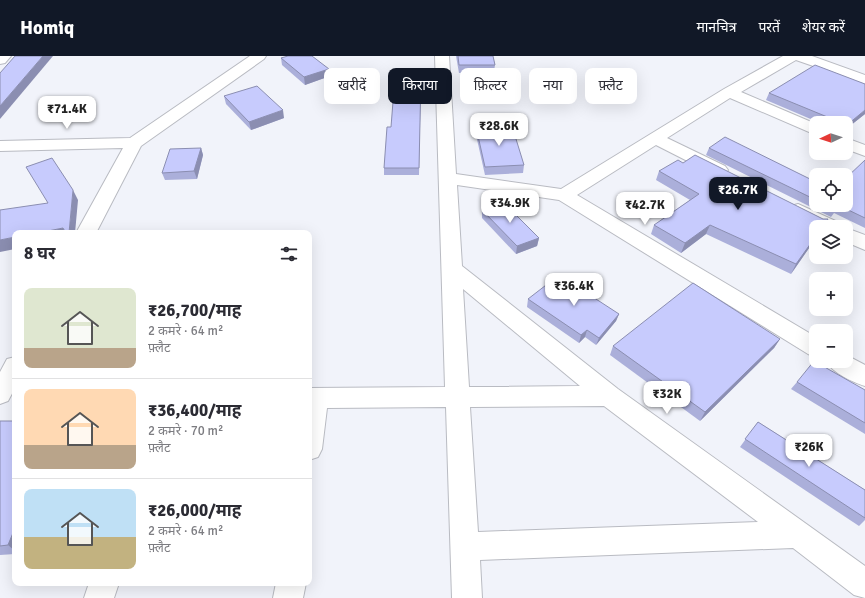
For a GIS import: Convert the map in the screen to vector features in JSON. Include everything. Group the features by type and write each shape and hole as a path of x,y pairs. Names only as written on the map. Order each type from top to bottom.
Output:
{"street":[{"path":"0,60 4,56"},
{"path":"88,230 134,143 259,56"},
{"path":"442,56 467,598"},
{"path":"564,195 728,92 793,56"},
{"path":"799,56 865,80"},
{"path":"728,92 809,127"},
{"path":"655,138 733,177"},
{"path":"0,146 134,143"},
{"path":"853,146 865,151"},
{"path":"448,178 564,195 809,344"},
{"path":"783,202 819,220"},
{"path":"853,237 865,243"},
{"path":"452,268 609,396 865,584"},
{"path":"850,368 865,377"},
{"path":"0,394 12,372"},
{"path":"312,411 313,398 609,396"},
{"path":"0,401 12,401"},
{"path":"465,548 797,534"},
{"path":"99,598 103,586"},
{"path":"288,598 290,586"}],"building":[{"path":"15,56 43,56 0,106 0,73"},
{"path":"288,56 312,56 328,68 324,68 324,71 304,77 281,58"},
{"path":"458,56 493,56 495,65 459,65"},
{"path":"815,65 865,84 865,110 853,120 853,116 825,116 769,93"},
{"path":"257,86 283,110 249,122 224,96"},
{"path":"393,104 420,104 419,168 384,168 387,127 391,127"},
{"path":"512,126 524,165 485,167 476,127"},
{"path":"725,137 809,179 809,197 709,148"},
{"path":"201,148 194,171 162,173 170,149"},
{"path":"695,155 823,219 828,219 809,220 809,246 796,264 710,225 685,243 654,225 699,194 659,171 678,160 683,163"},
{"path":"52,158 73,190 69,230 64,230 63,228 53,230 12,230 12,238 0,240 0,210 48,203 26,167"},
{"path":"865,160 865,218 853,212 853,171"},
{"path":"503,202 539,238 517,246 482,210"},
{"path":"559,275 619,314 599,338 587,330 581,335 528,299"},
{"path":"693,283 780,339 705,412 613,346"},
{"path":"809,367 826,368 865,390 865,423 797,382"},
{"path":"0,421 12,421 12,535 8,545 0,546"},
{"path":"758,422 865,490 865,518 745,439"}]}
